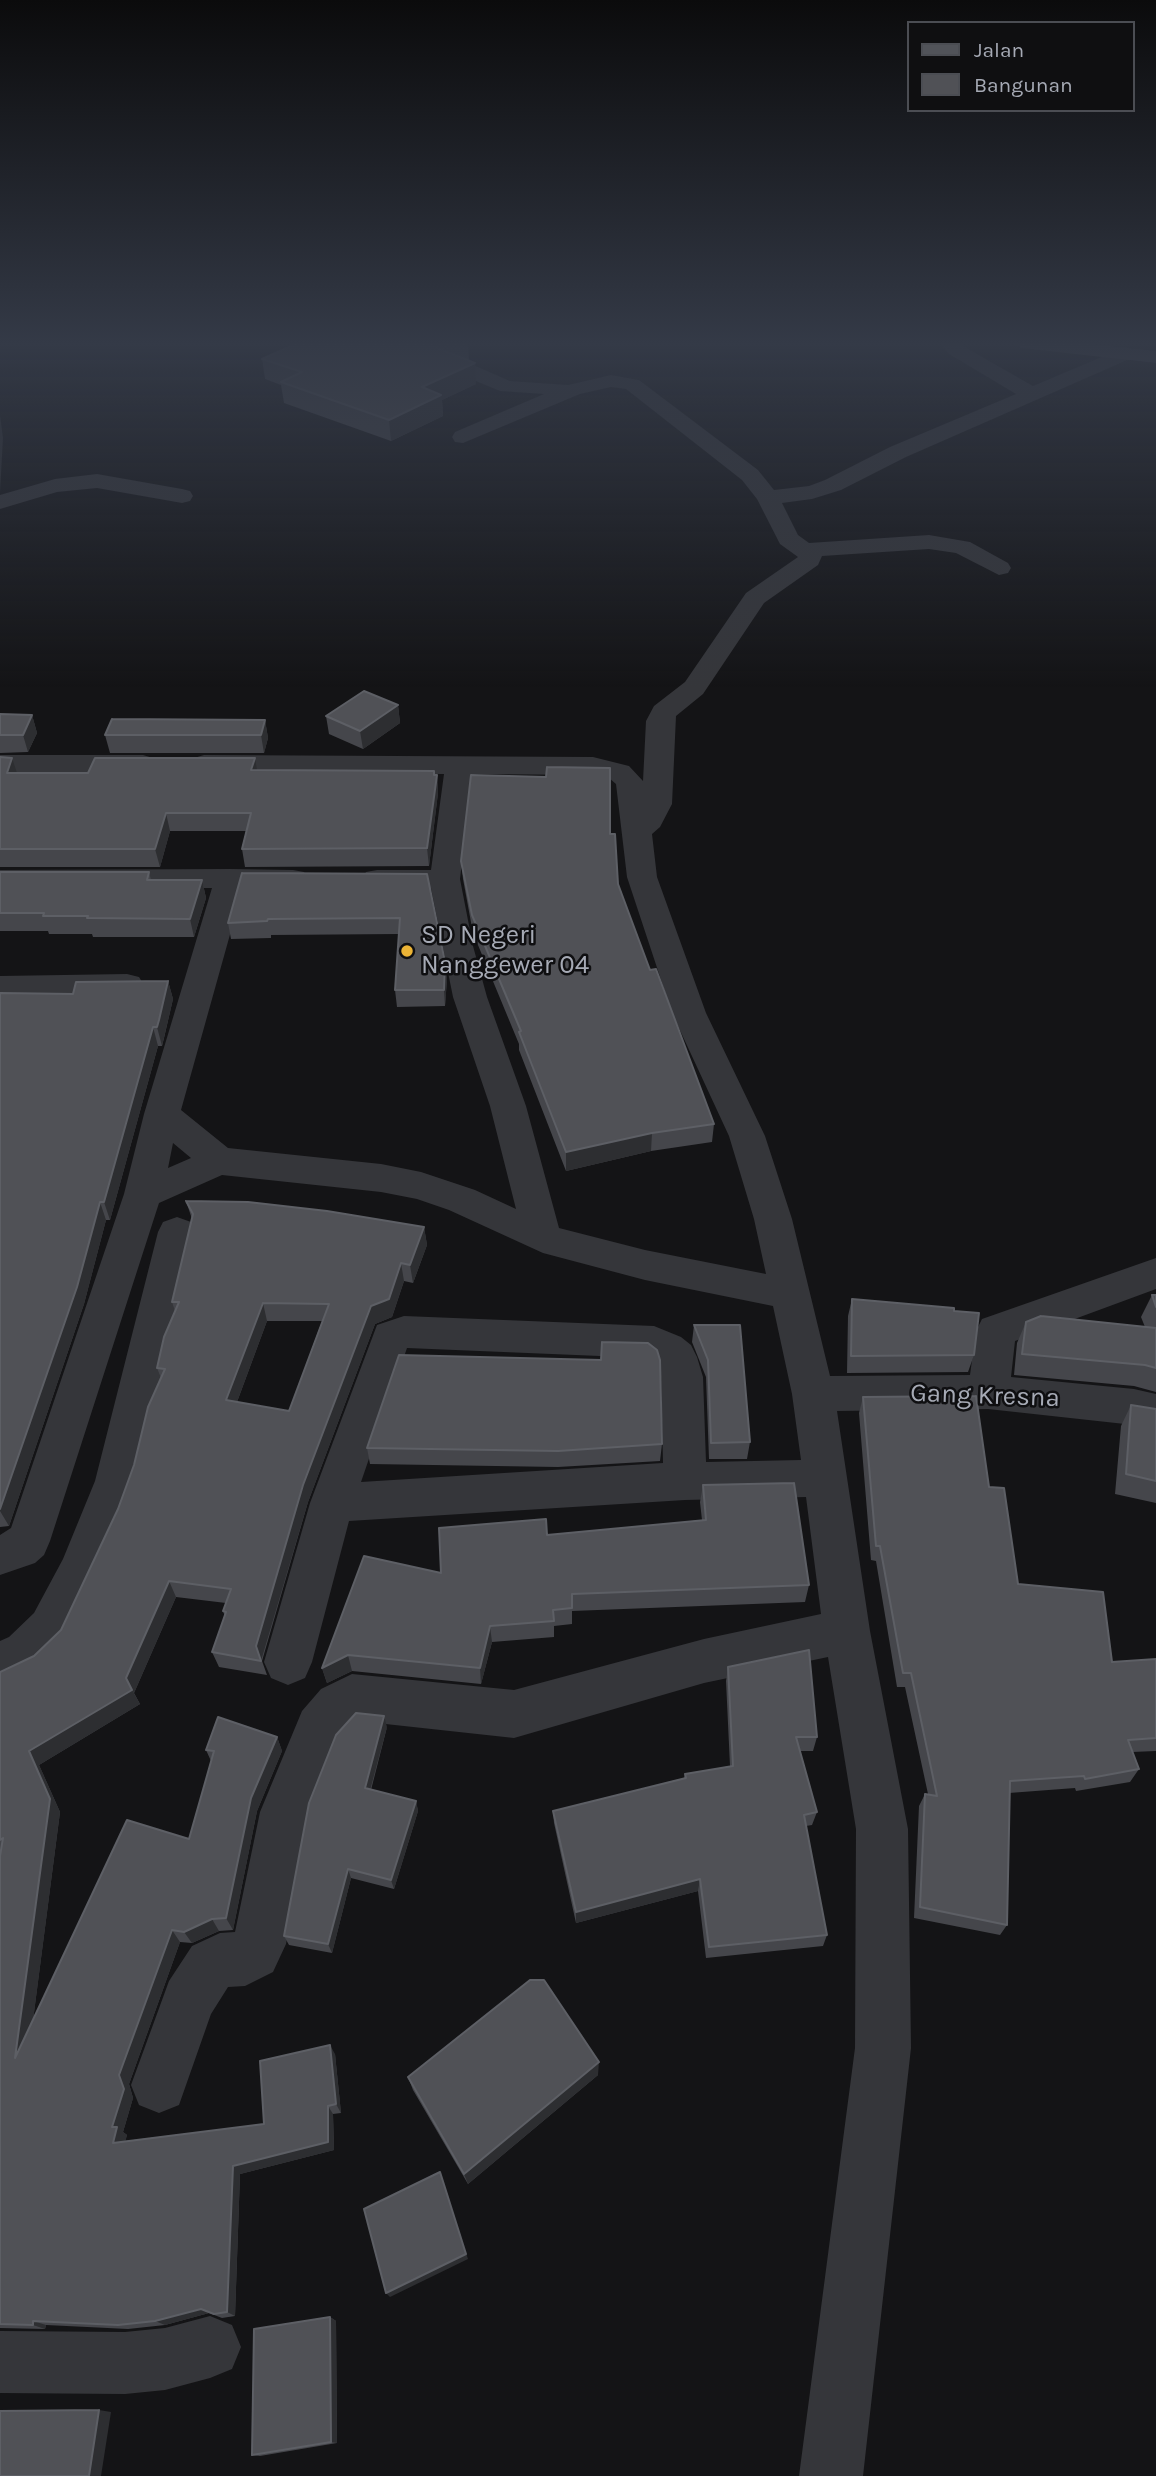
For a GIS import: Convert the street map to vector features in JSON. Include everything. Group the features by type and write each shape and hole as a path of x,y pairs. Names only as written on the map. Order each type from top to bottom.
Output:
{"street":[{"path":"730,458 750,475 768,498 788,539 812,547 929,542 968,550 999,568"},
{"path":"768,498 794,495 806,510 832,499 838,489 833,485 887,458"},
{"path":"0,502 55,486 97,481 182,496"},
{"path":"635,835 648,824 657,804 660,722 664,712 694,688 755,598 812,547"},
{"path":"0,764 593,766 619,772 630,782 642,877 689,1013 747,1136 772,1219 813,1394 847,1632 882,1829 883,2048 831,2476"},
{"path":"458,764 445,879 457,946 470,997 508,1105 543,1238"},
{"path":"0,1555 19,1549 32,1534 143,1195 162,1114 177,984 230,878"},
{"path":"0,879 445,879"},
{"path":"0,987 177,984"},
{"path":"162,1114 219,1161"},
{"path":"143,1195 219,1161 381,1178 421,1186 462,1200 543,1238 645,1265 790,1294"},
{"path":"0,1665 26,1653 51,1628 101,1524 117,1481 177,1232"},
{"path":"988,1392 996,1331 1156,1273"},
{"path":"288,1661 332,1503 391,1337 398,1333 654,1342 676,1357 680,1367 685,1481"},
{"name":"Gang Kresna","path":"813,1394 988,1392 1135,1407 1156,1412"},
{"path":"332,1503 685,1481 825,1479"},
{"path":"159,2085 188,2000 211,1965 220,1959 245,1959 254,1954 259,1944 285,1812 319,1728 338,1706 352,1697 514,1714 704,1661 847,1632"},
{"path":"0,2362 125,2363 165,2359 210,2347"}],"building":[{"path":"364,691 398,705 360,731 326,716"},
{"path":"0,714 32,715 23,735 0,735"},
{"path":"112,719 265,720 261,735 105,735"},
{"path":"0,757 12,758 7,773 88,773 95,758 255,758 251,770 434,771 434,775 437,775 427,848 242,849 251,813 166,813 155,849 0,849"},
{"path":"547,767 610,768 610,834 615,834 618,884 650,970 656,969 714,1124 652,1133 566,1152 519,1032 521,1031 472,915 461,861 471,775 546,777"},
{"path":"0,872 149,872 147,880 202,880 190,919 87,918 88,916 43,916 44,913 0,913"},
{"path":"242,873 427,874 445,962 444,990 395,990 400,918 268,919 228,923"},
{"path":"168,981 157,1027 153,1027 77,1287 0,1509 0,993 73,994 76,982"},
{"path":"186,1201 248,1202 327,1211 424,1227 410,1265 401,1263 389,1299 371,1306 303,1485 256,1646 261,1661 212,1652 231,1589 169,1581 126,1678 132,1690 29,1751 50,1799 15,2058 127,1820 189,1839 214,1751 206,1750 218,1717 277,1737 251,1798 226,1918 212,1919 184,1932 172,1930 119,2075 124,2089 112,2127 117,2127 113,2143 264,2124 260,2061 330,2045 336,2104 328,2106 328,2142 233,2166 227,2312 214,2314 201,2309 155,2321 118,2325 33,2321 33,2325 0,2324 0,1856 3,1838 0,1840 0,1672 34,1656 61,1630 118,1509 134,1465 148,1407 165,1369 157,1368 164,1337 179,1302 172,1302 193,1214","holes":["263,1303 329,1304 289,1411 226,1400"]},
{"path":"852,1299 954,1308 954,1311 979,1313 974,1355 851,1356"},
{"path":"1041,1316 1156,1328 1156,1368 1022,1354 1026,1322"},
{"path":"694,1325 740,1325 750,1442 711,1443 708,1360"},
{"path":"602,1342 648,1343 657,1350 660,1360 662,1444 558,1451 367,1448 399,1355 601,1360"},
{"path":"976,1396 989,1487 1004,1488 1018,1584 1103,1592 1112,1662 1156,1659 1156,1738 1128,1740 1139,1769 1085,1779 1084,1776 1010,1781 1007,1925 920,1907 925,1794 937,1796 911,1673 903,1673 880,1546 876,1546 863,1397"},
{"path":"1131,1405 1156,1409 1156,1481 1126,1474"},
{"path":"794,1483 809,1585 572,1594 572,1608 553,1610 554,1621 490,1626 480,1668 348,1655 322,1668 364,1556 441,1573 439,1528 546,1519 547,1535 706,1520 703,1485"},
{"path":"809,1650 817,1737 796,1737 817,1812 804,1815 827,1935 709,1947 700,1879 576,1912 553,1811 686,1778 685,1774 733,1766 728,1667"},
{"path":"356,1713 384,1716 365,1788 416,1801 391,1880 348,1869 328,1944 284,1936 309,1803 336,1735"},
{"path":"530,1980 544,1980 599,2062 464,2174 408,2077"},
{"path":"440,2172 466,2254 386,2293 364,2209"},
{"path":"330,2317 331,2442 252,2455 254,2329"},
{"path":"99,2410 89,2476 0,2476 0,2411"}],"place":[{"name":"SD Negeri Nanggewer 04","path":"407,951"}]}
